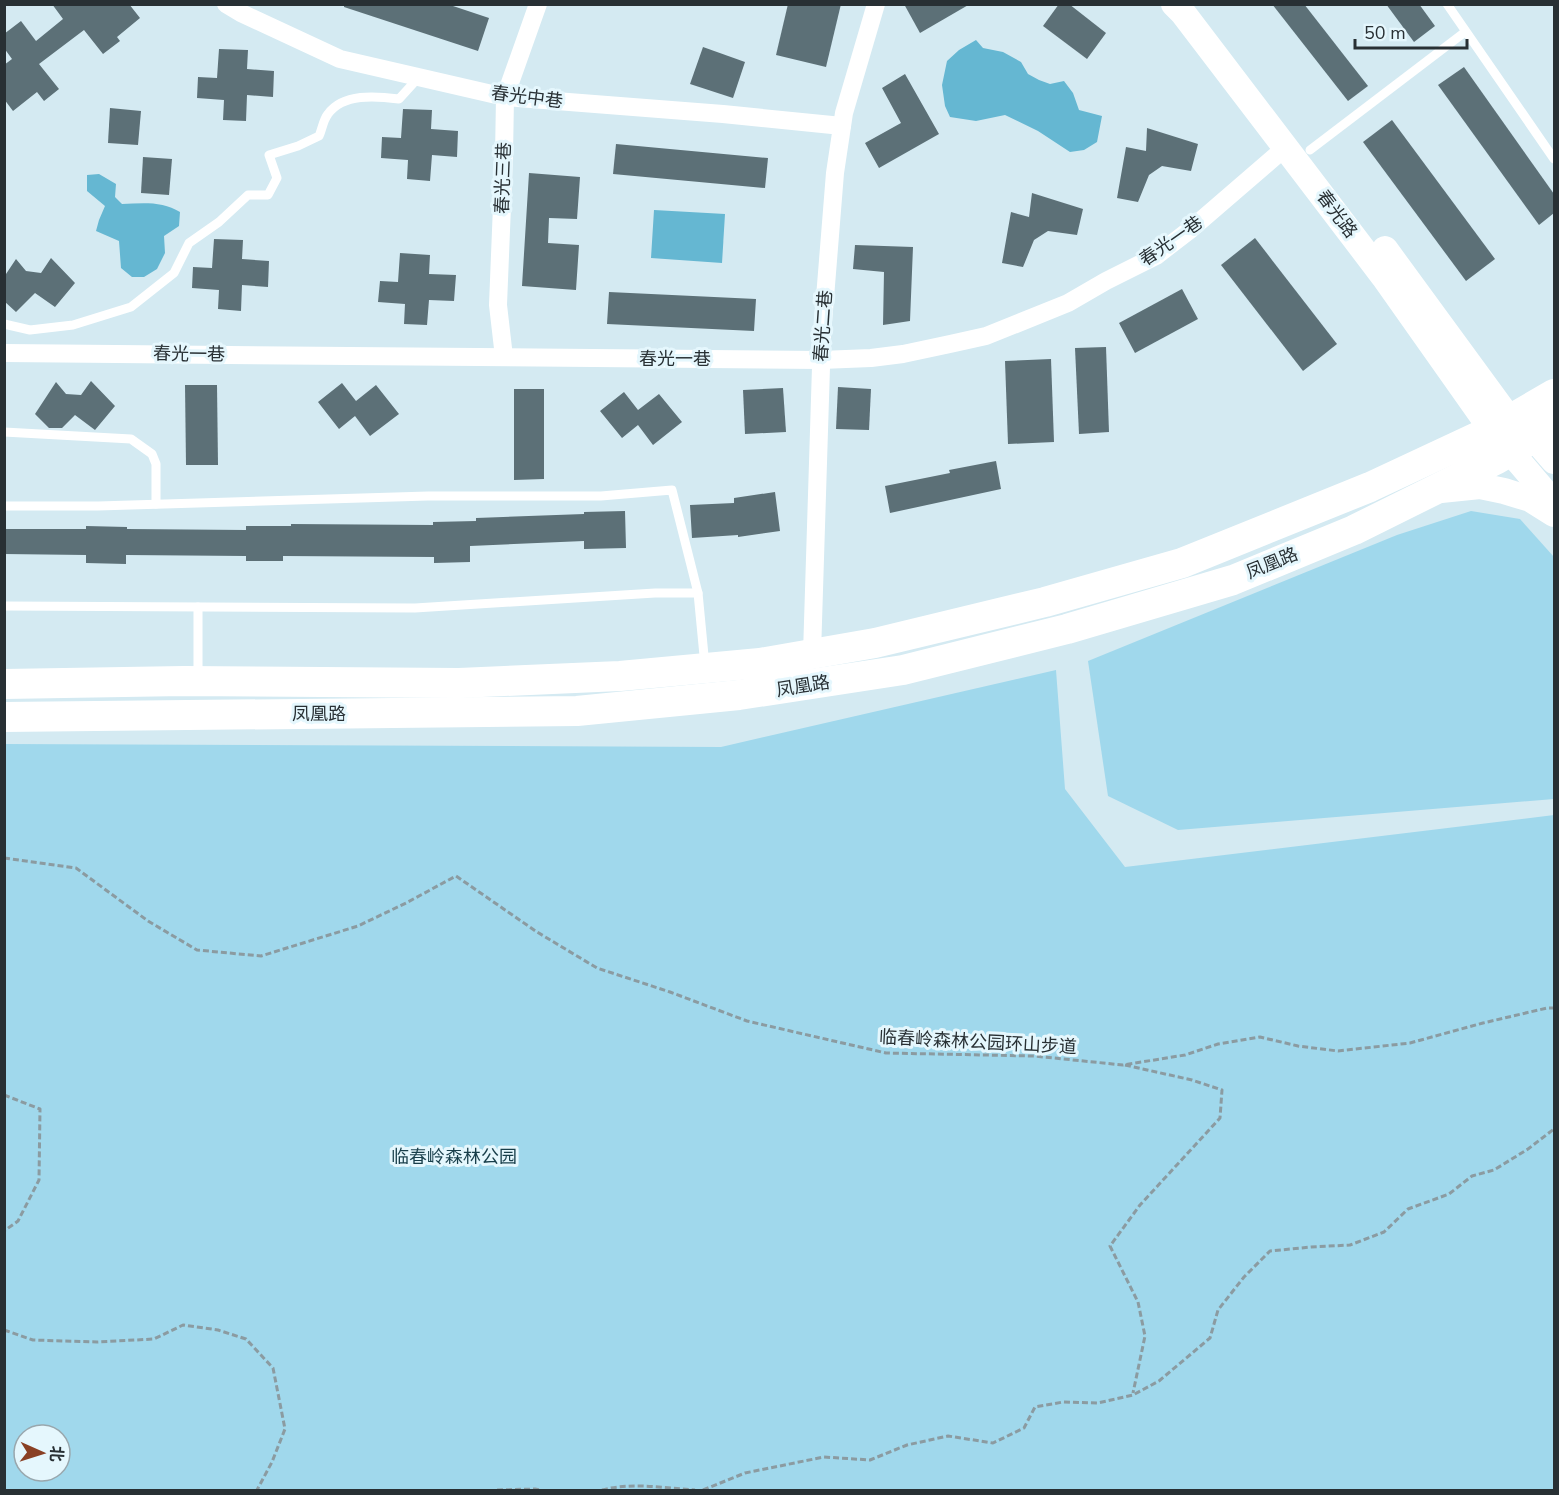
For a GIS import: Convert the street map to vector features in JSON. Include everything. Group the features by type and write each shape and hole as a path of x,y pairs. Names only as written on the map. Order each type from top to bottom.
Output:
{"highway":[{"name":"凤凰路","path":"4,717 577,711 739,695 903,670 1067,629 1233,580 1354,530 1432,491 1520,433 1554,394"},
{"name":"凤凰路","path":"4,684 198,681 459,683 621,676 760,663 875,643 1045,602 1182,563 1371,488 1520,433"}],"main road":[{"name":"春光路","path":"1174,4 1406,277 1520,433"},
{"name":"春光路","path":"1198,4 1298,149"},
{"path":"1520,433 1554,461"},
{"path":"1520,433 1554,503"},
{"path":"1432,491 1480,486 1530,499 1554,514"}],"street":[{"name":"春光中巷","path":"226,4 340,59 505,97 842,126"},
{"name":"春光三巷","path":"504,357 498,305 505,97 538,4"},
{"name":"春光二巷","path":"813,654 821,360 835,173 844,114 876,4"},
{"name":"春光一巷","path":"4,353 821,360 903,354 986,336 1068,303 1156,256 1298,149"}],"lane":[{"path":"1447,4 1554,159"},
{"path":"1298,149 1465,32"},
{"path":"4,324 30,330 73,325 131,307 174,273 189,243 219,222 248,195 268,195 277,178 268,155 298,146 319,136 327,115 343,101 377,96 399,99 419,77"},
{"path":"4,432 131,439 152,454 156,464 156,504"},
{"path":"4,506 99,506 428,496 601,496 672,490 698,593 705,668"},
{"path":"4,606 415,608 655,593 698,593"},
{"path":"198,607 198,681"}],"path":[{"name":"临春岭森林公园环山步道","path":"4,858 76,868 148,921 197,950 261,956 358,926 456,876 537,932 597,968 747,1021 886,1053 1034,1056 1123,1065 1185,1055 1218,1044 1260,1037 1298,1046 1338,1051 1410,1042 1554,1008"},
{"path":"1123,1065 1192,1080 1221,1090 1220,1118 1140,1204 1110,1246 1138,1302 1145,1336 1133,1395"},
{"path":"4,1095 40,1109 39,1180 18,1221 4,1231"},
{"path":"703,1491 744,1473 824,1457 870,1460 907,1445 948,1436 993,1443 1024,1428 1035,1407 1063,1402 1098,1403 1133,1395 1159,1381 1210,1338 1218,1310 1244,1277 1270,1251 1350,1245 1384,1232 1408,1209 1449,1194 1472,1176 1494,1170 1528,1149 1554,1129"},
{"path":"4,1330 33,1340 97,1341 154,1339 183,1325 218,1330 246,1339 273,1368 285,1429 257,1491"},
{"path":"602,1491 614,1487 642,1486 695,1491"},
{"path":"497,1491 535,1489 540,1491"}],"green space":[{"path":"1471,511 1520,519 1554,557 1554,799 1178,830 1108,796 1088,661 1397,535"},
{"name":"临春岭森林公园","path":"1056,670 1065,789 1125,867 1554,815 1554,1490 5,1490 5,744 721,747"}],"shaded area":[{"path":"976,40 983,48 1003,52 1021,62 1028,74 1039,80 1050,84 1064,81 1073,93 1079,110 1102,116 1097,142 1084,150 1070,152 1038,131 1005,115 976,121 950,117 945,106 942,85 947,61 959,50"},
{"path":"99,174 116,184 115,197 122,204 160,204 180,212 179,226 164,236 165,253 157,269 144,277 132,277 121,268 119,241 96,231 105,206 87,191 87,175"},
{"path":"654,210 725,214 722,263 651,258"}],"building":[{"path":"52,4 129,4 140,18 117,37 120,41 103,54 84,30 39,64 59,89 44,101 37,92 13,111 4,99 4,65 12,59 4,48 4,34 21,21 36,41 63,19"},
{"path":"344,4 447,4 489,18 478,51 344,7"},
{"path":"788,4 841,4 826,67 776,55"},
{"path":"904,4 970,4 920,33"},
{"path":"1059,4 1069,4 1106,33 1087,59 1043,26"},
{"path":"1272,4 1304,4 1368,86 1348,101"},
{"path":"1386,4 1419,4 1435,26 1414,42"},
{"path":"703,47 745,62 733,98 690,84"},
{"path":"219,49 248,50 247,69 274,71 273,97 247,95 246,121 223,120 224,100 197,98 198,77 217,78"},
{"path":"1464,67 1554,194 1554,213 1539,225 1438,85"},
{"path":"905,74 939,134 879,168 865,143 901,123 882,88"},
{"path":"110,108 141,111 138,145 108,143"},
{"path":"403,109 432,110 431,129 458,131 457,157 432,155 430,181 407,179 408,160 381,158 382,137 401,138"},
{"path":"1392,120 1495,259 1466,281 1363,142"},
{"path":"1147,128 1198,144 1191,171 1162,166 1149,175 1138,202 1117,198 1126,147 1146,151"},
{"path":"616,144 768,158 765,188 613,174"},
{"path":"143,157 172,159 169,195 141,193"},
{"path":"529,173 580,177 577,219 549,218 548,243 579,245 576,290 522,286"},
{"path":"1032,193 1083,209 1077,235 1048,231 1034,240 1023,267 1002,263 1011,212 1029,217"},
{"path":"1255,238 1337,344 1303,371 1221,265"},
{"path":"214,239 243,240 242,259 269,261 268,287 242,285 241,311 218,309 219,290 192,288 193,267 212,268"},
{"path":"855,245 913,247 910,321 883,325 884,272 853,269"},
{"path":"400,253 430,255 429,274 456,275 454,301 429,300 427,325 404,324 405,304 378,302 380,281 398,282"},
{"path":"51,258 75,283 55,307 35,293 16,312 4,301 4,277 16,259 26,271 41,273"},
{"path":"1182,289 1198,319 1135,353 1119,323"},
{"path":"609,292 756,299 754,331 607,324"},
{"path":"1106,347 1109,432 1079,434 1075,348"},
{"path":"1051,359 1054,442 1008,444 1005,361"},
{"path":"91,381 115,406 95,430 75,415 62,428 49,428 35,414 56,382 66,394 81,395"},
{"path":"342,383 356,401 376,385 399,414 370,436 355,416 339,429 318,402"},
{"path":"185,385 217,385 218,465 186,465"},
{"path":"838,387 871,389 869,430 836,429"},
{"path":"783,388 786,432 745,434 743,390"},
{"path":"514,389 544,389 544,479 514,480"},
{"path":"624,392 638,410 659,394 682,422 653,445 638,425 622,438 600,411"},
{"path":"996,461 1001,489 890,513 885,486"},
{"path":"775,492 780,531 738,537 738,535 692,538 690,505 734,503 734,498"},
{"path":"625,511 626,548 584,549 584,541 470,546 470,562 434,563 434,557 283,556 283,561 246,561 246,556 126,555 126,564 86,563 86,555 4,554 4,529 86,529 86,526 127,527 127,529 246,530 246,526 291,526 291,524 433,525 433,522 476,521 476,518"}]}
